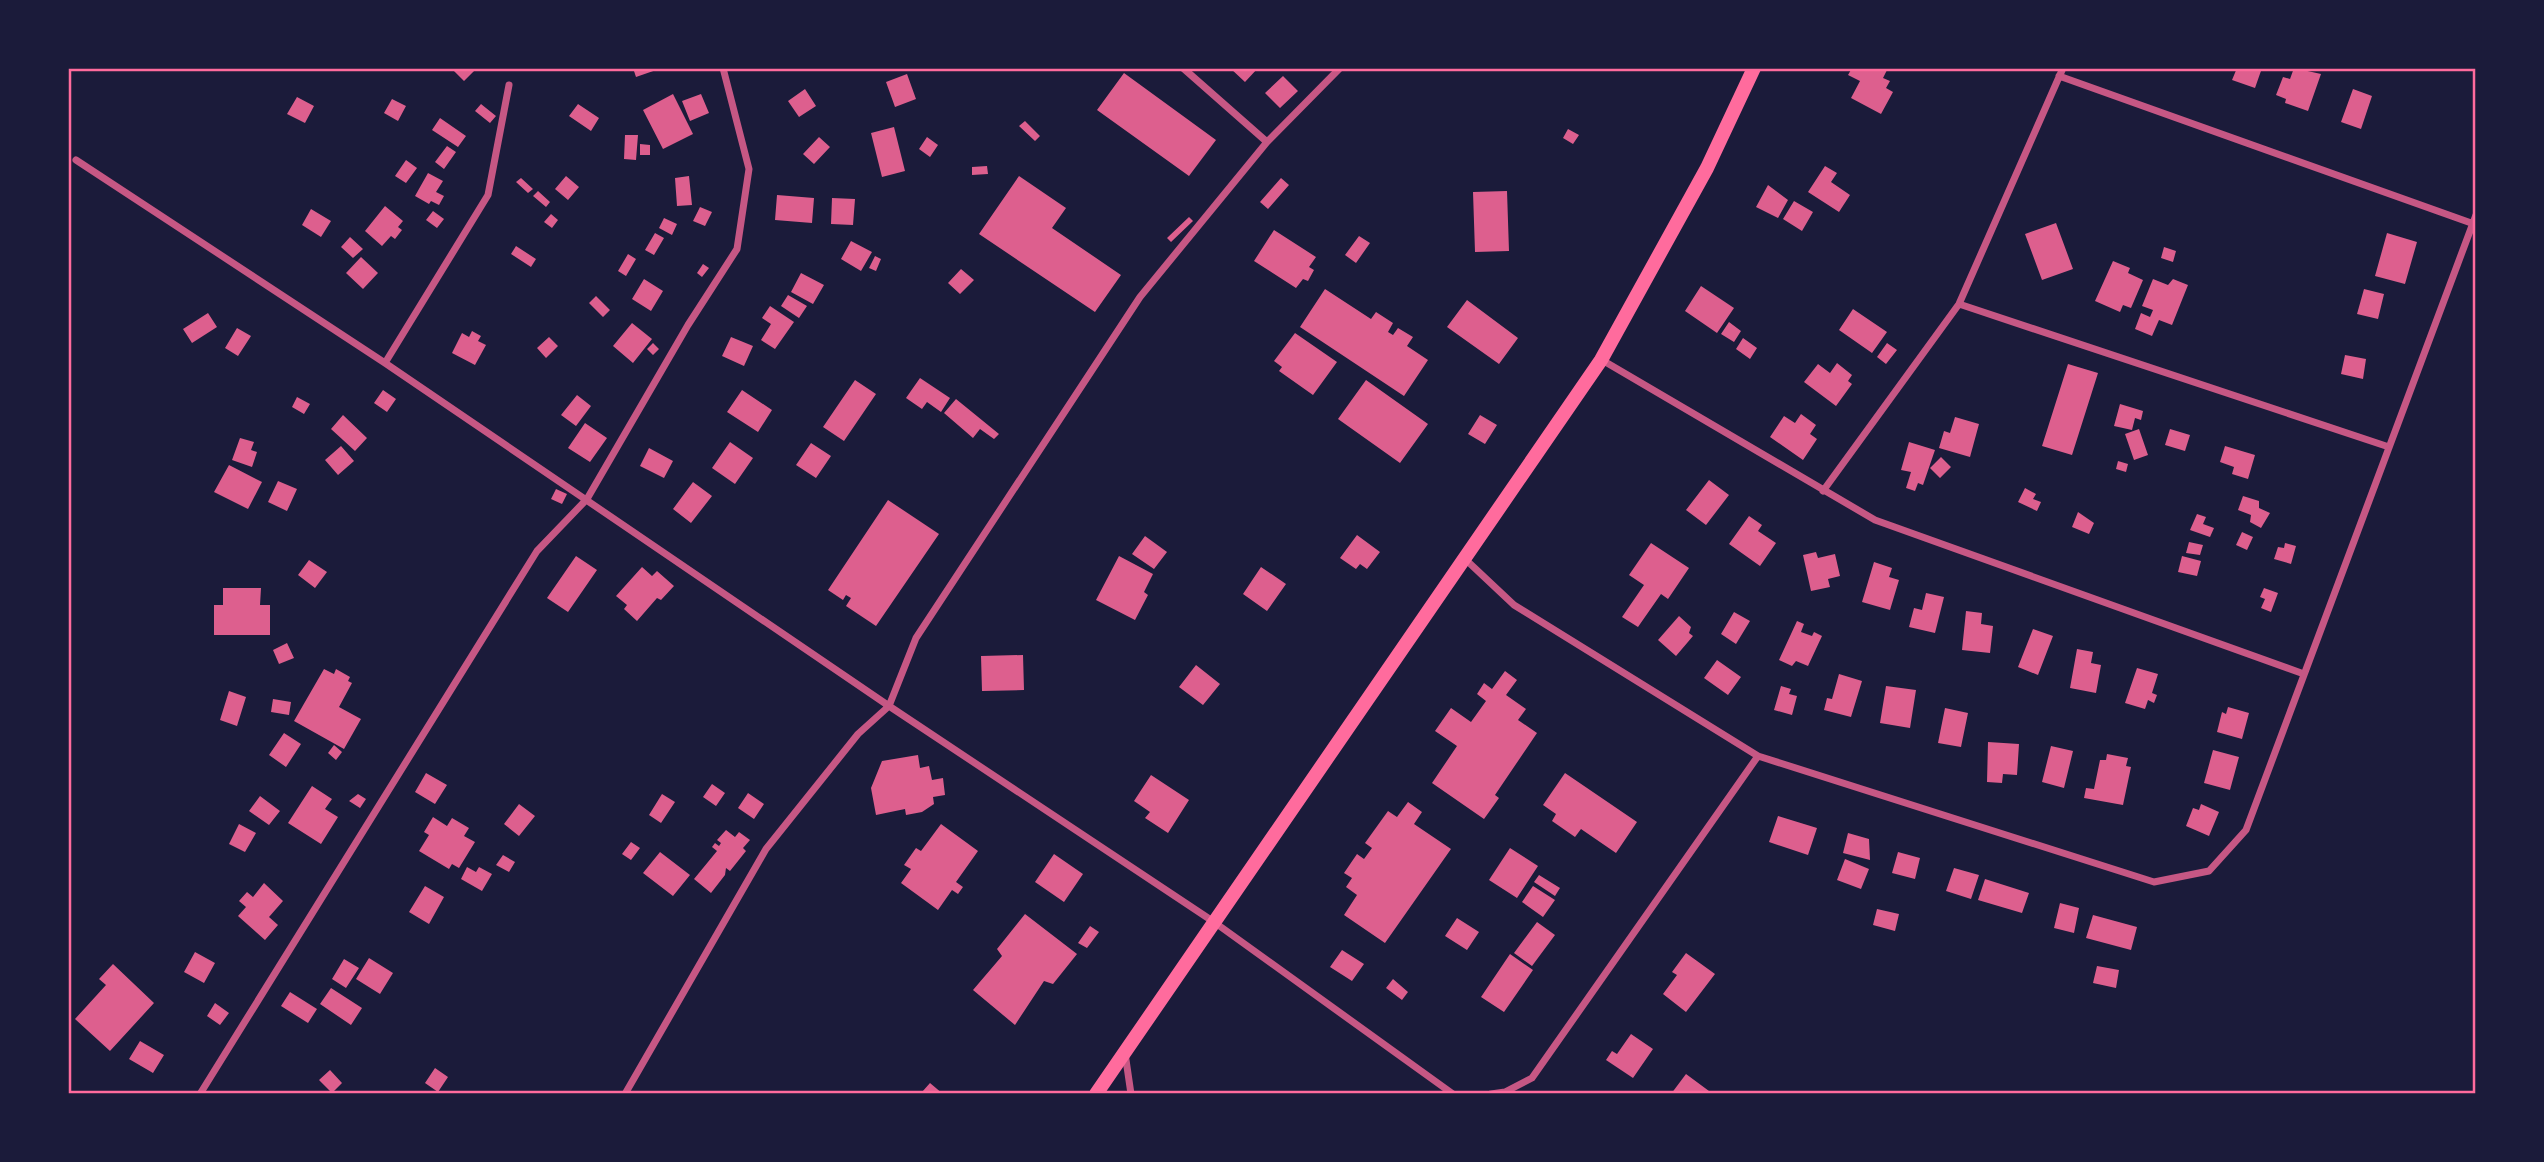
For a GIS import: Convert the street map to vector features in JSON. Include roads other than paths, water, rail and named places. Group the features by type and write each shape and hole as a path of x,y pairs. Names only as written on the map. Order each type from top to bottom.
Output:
{"main road":[{"path":"1096,1094 1601,360 1707,168 1754,68"}],"street":[{"path":"200,1094 537,551 587,499 688,325 737,249 749,169 723,68"},
{"path":"1183,68 1267,142"},
{"path":"625,1094 766,849 858,734 889,706 916,638 1140,297 1267,142 1340,68"},
{"path":"1823,491 1959,304 2061,72 2474,225"},
{"path":"385,363 488,195 509,85"},
{"path":"76,160 385,363 889,706 1214,922 1453,1094"},
{"path":"1464,558 1514,605 1758,756 2154,883 2209,871 2246,830 2476,215"},
{"path":"1959,304 2389,447"},
{"path":"1601,360 1875,520 2304,674"},
{"path":"1491,1094 1505,1092 1532,1078 1758,756"},
{"path":"1125,1052 1131,1094"}]}
